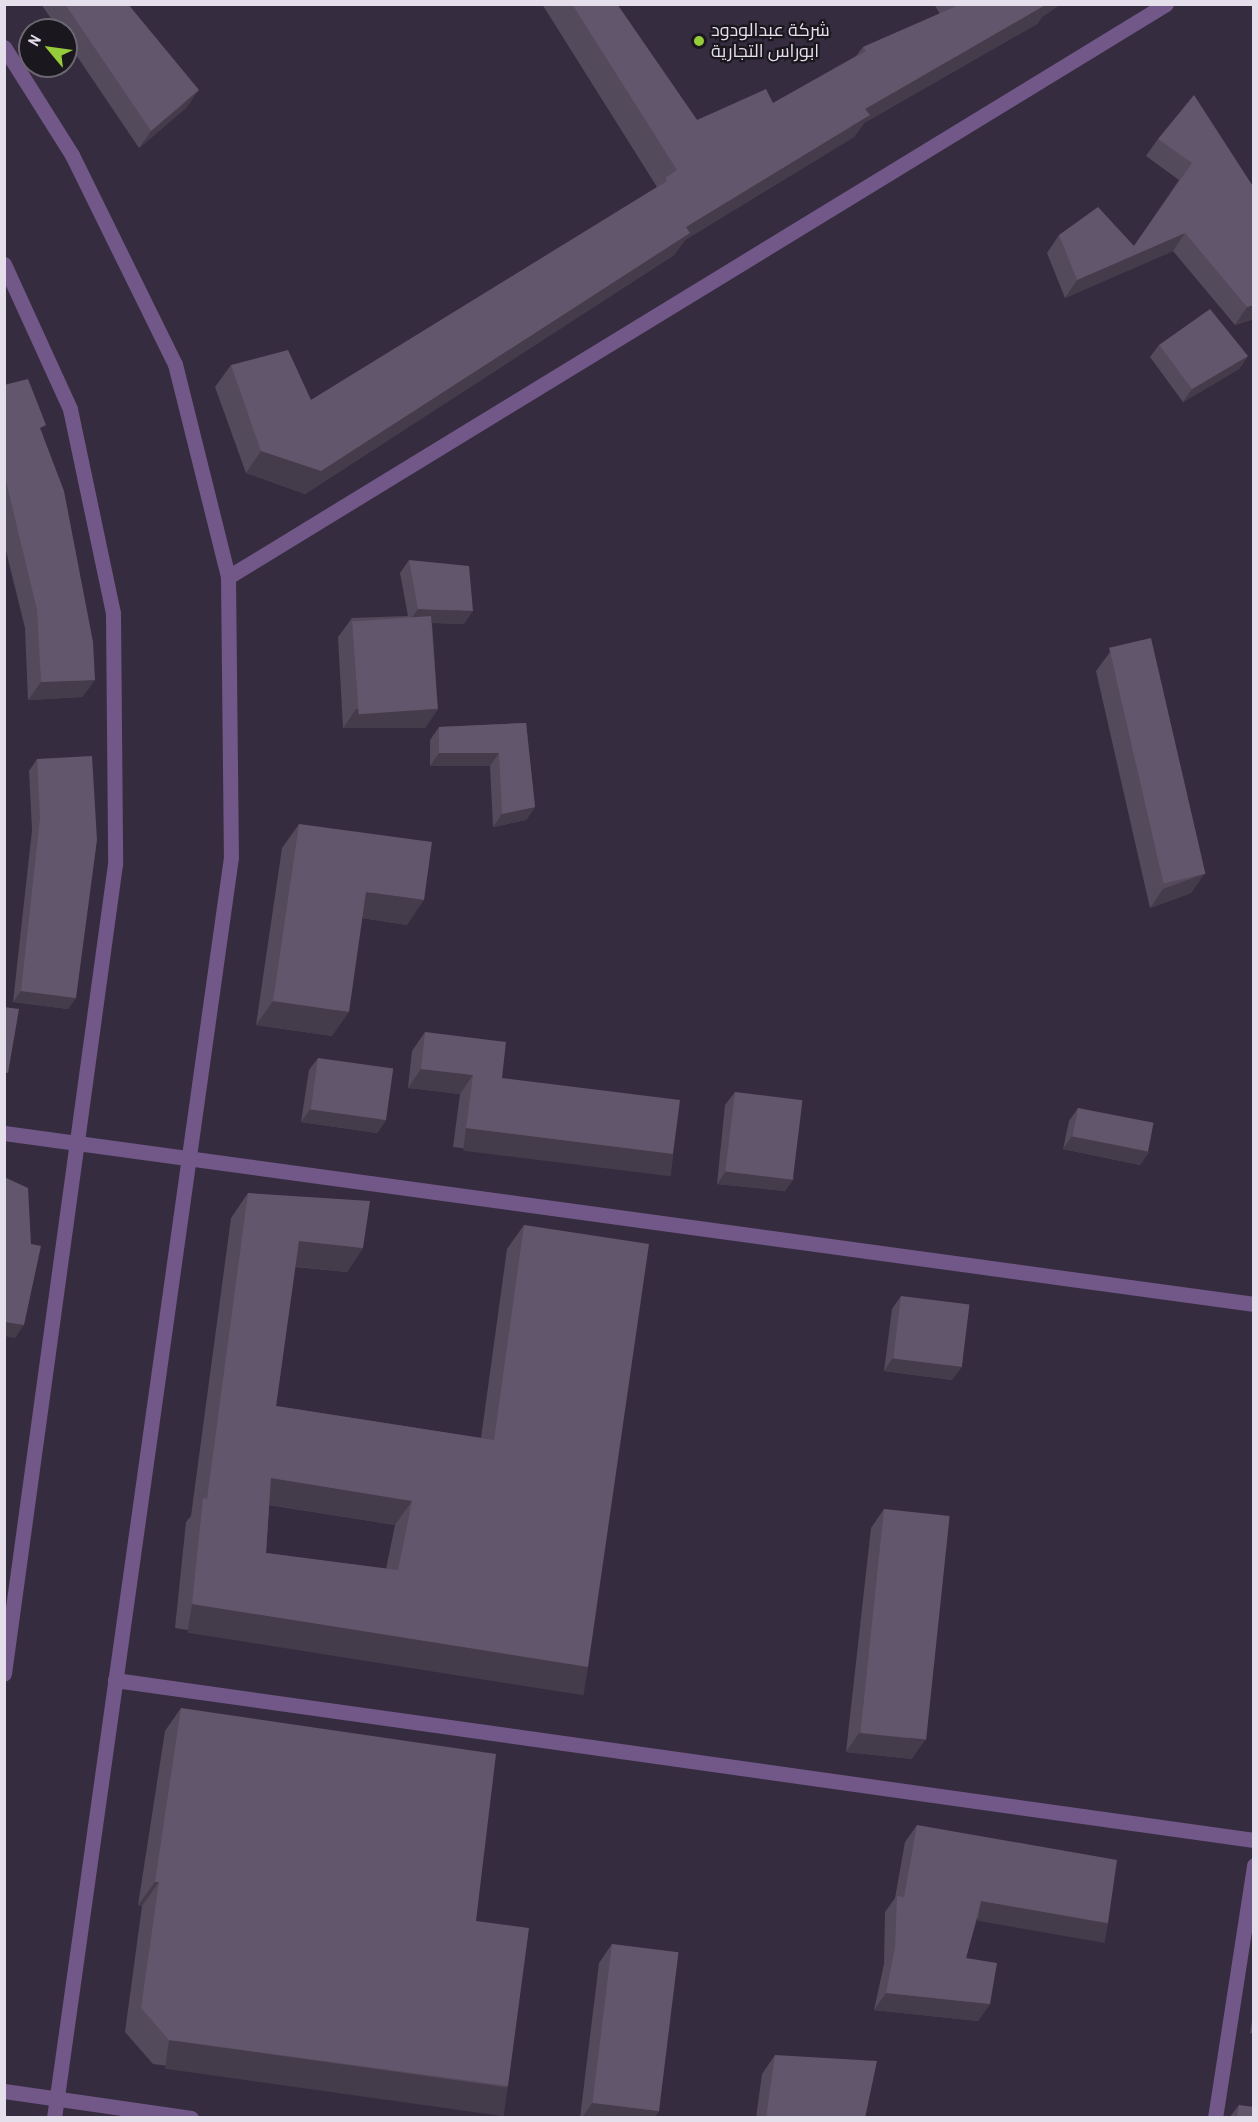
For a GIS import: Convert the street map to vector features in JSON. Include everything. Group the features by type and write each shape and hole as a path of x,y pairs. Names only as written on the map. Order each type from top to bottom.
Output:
{"street":[{"path":"228,577 1166,4"},
{"path":"4,47 72,155 175,364 228,577 231,857 54,2118"},
{"path":"4,264 70,409 113,613 115,864 4,1673"},
{"path":"4,1133 189,1156 1254,1304"},
{"path":"115,1680 1254,1840"},
{"path":"1215,2118 1254,1864"},
{"path":"4,2091 191,2118"}],"building":[{"path":"65,4 128,4 199,90 151,131 78,23 78,18 74,18"},
{"path":"572,4 617,4 697,120 766,89 773,103 866,51 863,47 961,4 1047,4 865,109 870,115 686,227 690,233 321,471 261,451 231,365 288,350 311,400 667,181 665,178 677,170"},
{"path":"1194,95 1254,188 1254,305 1247,307 1185,233 1077,280 1059,235 1098,207 1134,246 1192,163 1158,139"},
{"path":"1210,309 1248,356 1192,389 1159,345"},
{"path":"28,379 46,425 40,428 64,491 93,642 95,680 41,682 37,610 4,473 4,385"},
{"path":"409,560 469,566 473,611 418,609"},
{"path":"431,616 437,709 359,714 352,622"},
{"path":"1151,638 1205,874 1164,883 1109,648"},
{"path":"526,723 535,807 502,814 499,753 439,753 439,727"},
{"path":"92,756 97,840 76,998 21,991 40,818 37,759"},
{"path":"299,824 432,842 424,900 366,892 349,1012 273,1001"},
{"path":"4,1007 19,1009 8,1073 4,1072"},
{"path":"425,1032 506,1042 502,1078 680,1100 673,1154 466,1128 473,1075 421,1069"},
{"path":"318,1058 393,1069 386,1120 311,1109"},
{"path":"735,1092 802,1100 793,1180 725,1171"},
{"path":"1078,1108 1154,1123 1148,1151 1072,1136"},
{"path":"4,1177 28,1188 31,1244 41,1246 24,1325 4,1322"},
{"path":"248,1193 370,1201 363,1248 299,1241 276,1406 494,1440 524,1225 649,1244 588,1667 192,1604 203,1498 207,1499","holes":["271,1478 412,1501 398,1570 266,1553"]},
{"path":"901,1296 969,1304 962,1367 893,1359"},
{"path":"884,1509 950,1516 926,1740 860,1733"},
{"path":"181,1708 496,1754 476,1921 529,1928 508,2086 169,2040 141,2008 159,1882 155,1882"},
{"path":"917,1825 1117,1860 1108,1923 981,1901 966,1958 997,1963 990,2004 886,1993 895,1948 897,1896 904,1897"},
{"path":"612,1944 679,1952 659,2111 593,2103"},
{"path":"775,2055 877,2061 865,2118 766,2118"},
{"path":"1239,2105 1254,2107 1254,2118 1237,2118"}],"place":[{"name":"شركة عبدالودود ابوراس التجارية","path":"699,41"}]}
